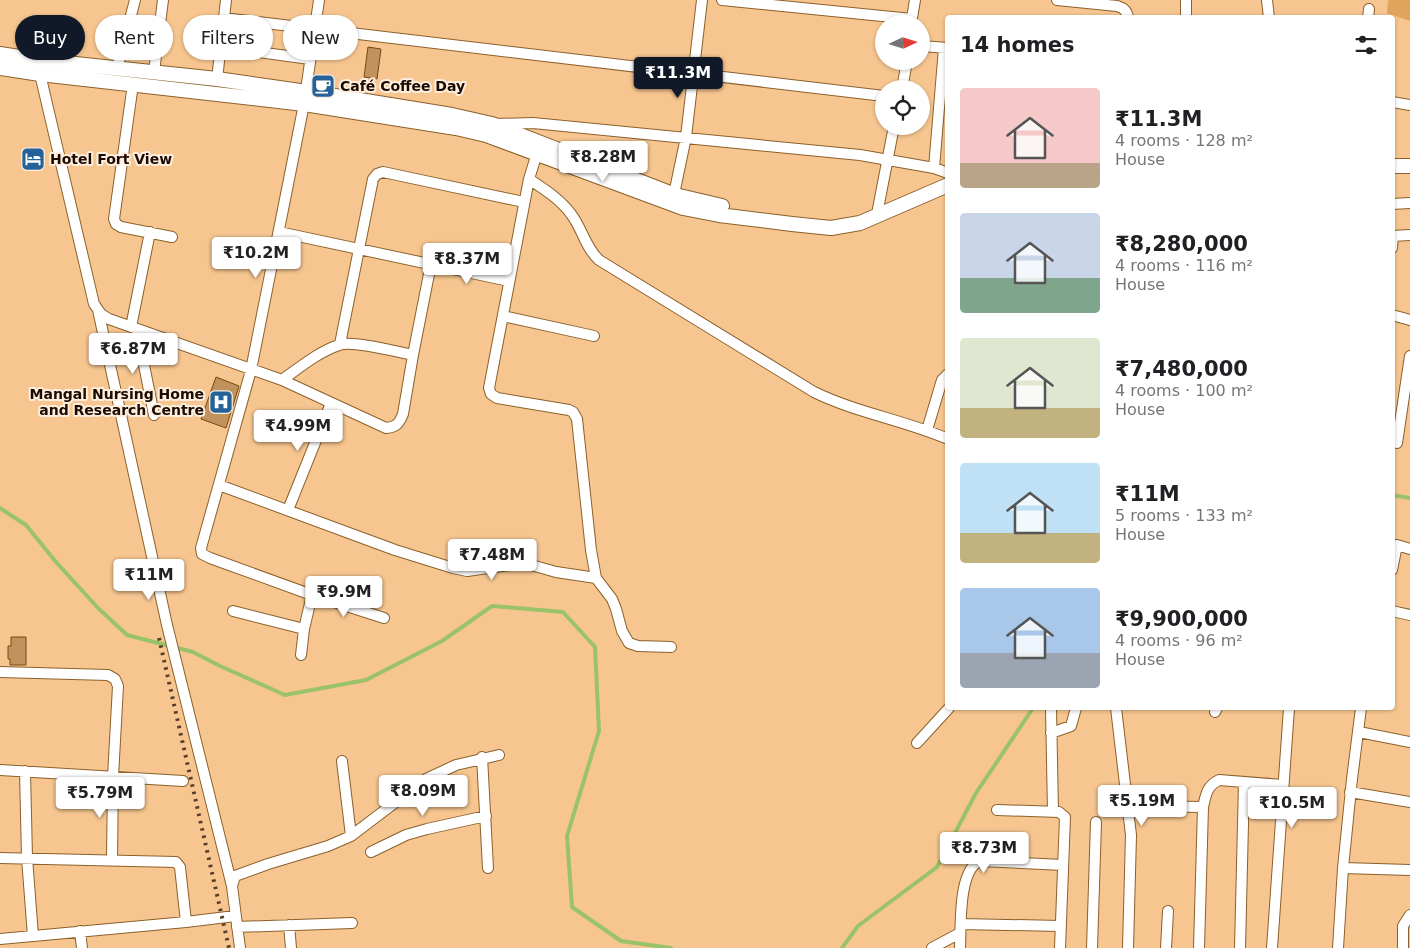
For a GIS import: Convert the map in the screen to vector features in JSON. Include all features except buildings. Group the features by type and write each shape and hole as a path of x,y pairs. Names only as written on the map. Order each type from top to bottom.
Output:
{"main road":[{"path":"0,54 117,69 217,79 456,128 489,129 719,215 831,228 860,223 877,214 945,186"},
{"path":"0,68 133,84 304,98"},
{"path":"1395,166 1410,166"}],"street":[{"path":"117,69 135,0"},
{"path":"154,72 163,0"},
{"path":"224,15 226,0"},
{"path":"316,15 319,0"},
{"path":"673,199 686,138 702,0"},
{"path":"722,0 875,18"},
{"path":"913,15 915,0"},
{"path":"1057,0 1117,6 1123,8 1128,15"},
{"path":"1186,0 1186,15"},
{"path":"1268,0 1269,15"},
{"path":"358,35 875,95"},
{"path":"930,47 945,48"},
{"path":"934,168 945,58"},
{"path":"217,79 219,60"},
{"path":"310,60 252,370 201,548 202,554 210,558 312,595 384,618"},
{"path":"40,74 94,304 101,314 109,319 282,380 386,428 394,427 400,423 403,414 413,354 432,264"},
{"path":"133,84 114,219 116,224 121,227 172,237"},
{"path":"1395,102 1410,105"},
{"path":"489,129 533,123 860,155 934,168 945,172"},
{"path":"877,214 892,135"},
{"path":"540,149 529,179 524,202 489,388 491,394 497,398 573,412 577,419 590,550 596,578 612,599 622,631 629,642 638,646 671,647"},
{"path":"340,344 373,178 377,174 384,172 524,202"},
{"path":"529,179 561,203 571,214 591,253 599,260 814,392 844,405 927,430 945,438"},
{"path":"1395,204 1410,203"},
{"path":"150,232 134,329 154,415"},
{"path":"279,232 509,281"},
{"path":"1395,236 1410,235"},
{"path":"98,309 167,625 232,886 240,948"},
{"path":"503,316 594,336"},
{"path":"1395,316 1410,320"},
{"path":"282,380 302,365 340,344 353,344 413,354"},
{"path":"1397,443 1407,394 1410,356"},
{"path":"927,430 942,380 945,377"},
{"path":"288,510 331,403"},
{"path":"219,485 395,550 453,568 467,571 524,563 556,572 596,578"},
{"path":"1395,544 1410,549"},
{"path":"301,655 304,629 312,595"},
{"path":"233,611 304,629"},
{"path":"1395,612 1410,615"},
{"path":"0,672 108,675 115,678 118,686 112,777 112,860"},
{"path":"916,744 947,710"},
{"path":"1050,710 1053,812"},
{"path":"1051,733 1071,726 1075,710"},
{"path":"1116,710 1131,835 1128,948"},
{"path":"1272,948 1289,710"},
{"path":"1338,948 1350,792 1361,710"},
{"path":"1359,732 1410,742"},
{"path":"232,886 233,879 240,873 328,846 351,836 426,779 456,765 499,755"},
{"path":"482,758 488,868"},
{"path":"342,761 351,836"},
{"path":"0,770 183,781"},
{"path":"25,772 26,858 33,936"},
{"path":"1199,948 1203,807 1207,790 1212,783 1219,780 1283,785"},
{"path":"1240,948 1244,782"},
{"path":"1350,792 1410,802"},
{"path":"1128,806 1203,807"},
{"path":"997,810 1059,812 1065,817 1060,948"},
{"path":"371,852 406,835 486,816"},
{"path":"1092,948 1096,822"},
{"path":"0,858 176,862 180,866 186,922"},
{"path":"960,948 966,880 970,868 975,862 1064,865"},
{"path":"1343,868 1410,870"},
{"path":"1166,948 1168,911"},
{"path":"1403,948 1403,926 1410,915"},
{"path":"0,939 235,916"},
{"path":"237,927 352,923"},
{"path":"289,925 291,948"},
{"path":"932,948 961,929 1061,926"},
{"path":"80,932 82,948"}],"shaded area":[{"path":"1388,0 1410,0 1410,21 1387,13"}],"waterway":[{"path":"1395,496 1410,498"},
{"path":"0,508 26,525 56,562 98,608 127,635 193,652 285,695 366,680 442,641 492,606 563,612 595,647 599,731 567,836 572,907 621,941 671,948"},
{"path":"842,948 858,926 937,867 976,793 1032,710"}],"railway":[{"path":"159,638 229,948"}],"place":[{"name":"Café Coffee Day","path":"323,86"},
{"name":"Hotel Fort View","path":"33,159"},
{"name":"Mangal Nursing Home and Research Centre","path":"221,402"}]}
